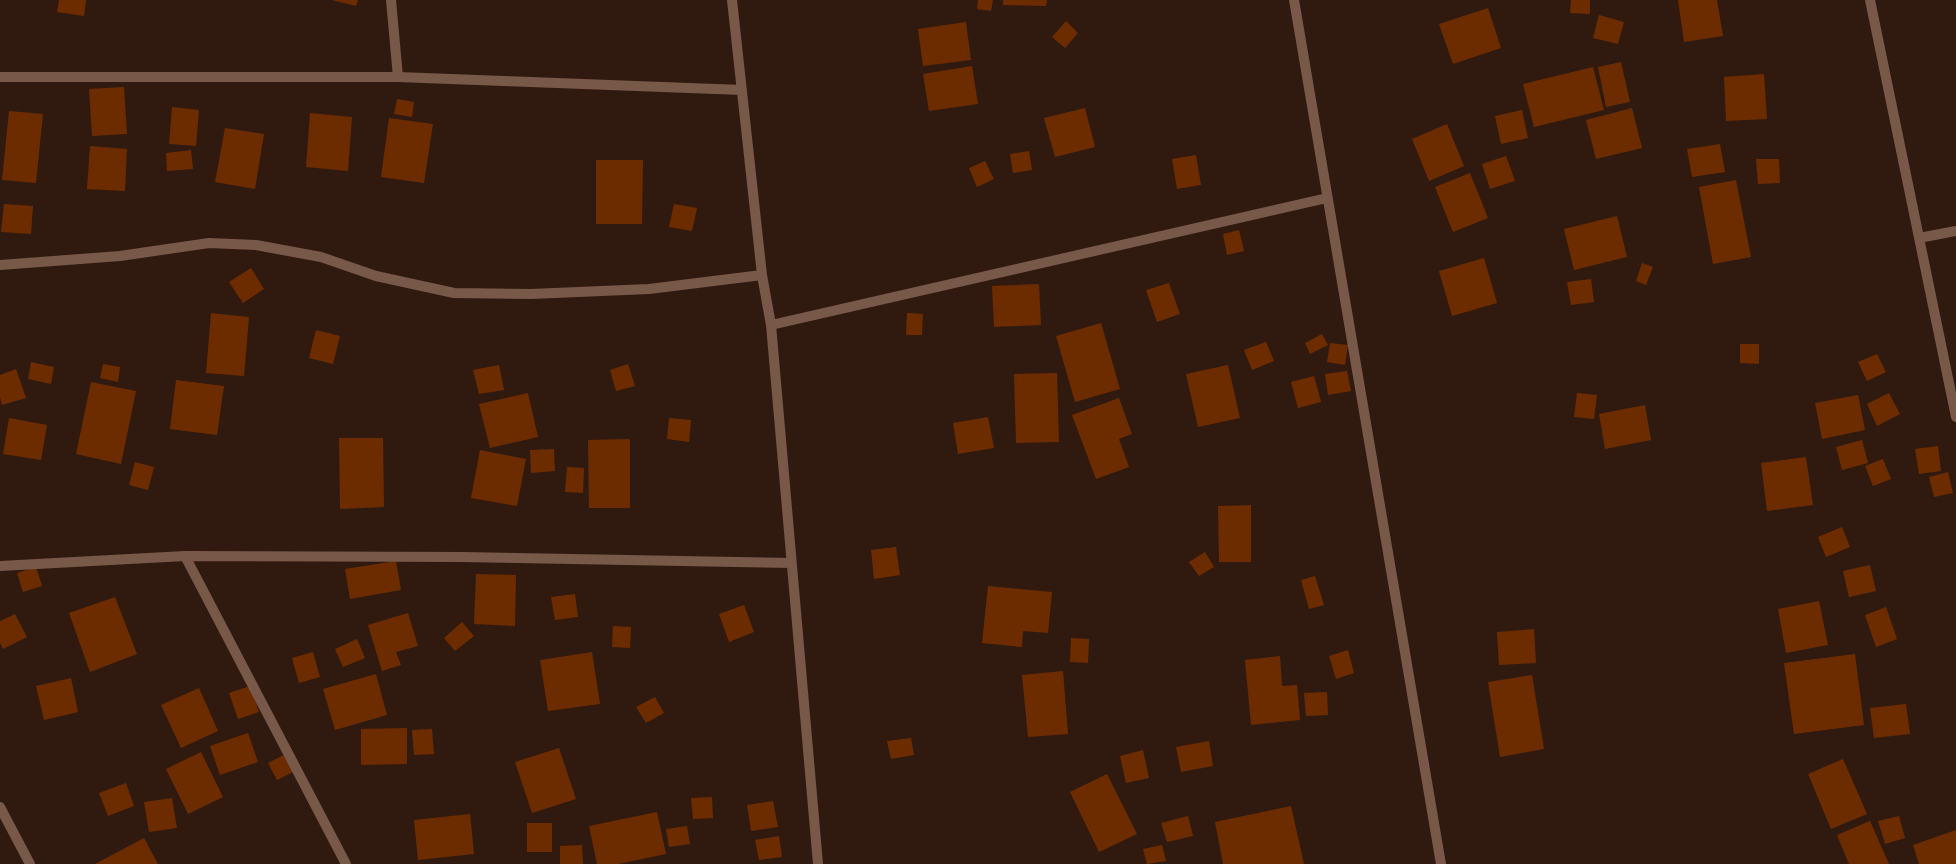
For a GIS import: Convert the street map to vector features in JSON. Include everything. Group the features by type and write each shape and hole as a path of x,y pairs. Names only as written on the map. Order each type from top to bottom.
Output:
{"street":[{"path":"391,0 398,76"},
{"path":"732,0 762,275 771,325 818,864"},
{"path":"1294,0 1441,864"},
{"path":"1870,0 1956,417"},
{"path":"0,76 398,76 742,90"},
{"path":"771,325 1327,198"},
{"path":"1919,238 1956,231"},
{"path":"0,265 120,256 209,243 256,245 321,257 376,276 454,293 531,294 649,289 762,275"},
{"path":"0,566 185,556 462,557 791,563"},
{"path":"185,556 346,864"},
{"path":"0,807 30,864"}],"building":[{"path":"59,0 86,0 84,16 57,12"},
{"path":"332,0 358,0 356,6"},
{"path":"978,0 993,0 991,11 977,9"},
{"path":"1003,0 1047,0 1046,6 1003,5"},
{"path":"1571,0 1590,0 1590,14 1570,13"},
{"path":"1678,0 1717,0 1723,36 1684,42"},
{"path":"1488,8 1501,48 1453,64 1439,24"},
{"path":"1599,15 1624,22 1618,44 1593,38"},
{"path":"1066,21 1078,33 1065,48 1052,37"},
{"path":"966,22 971,60 923,66 918,29"},
{"path":"1621,62 1630,102 1606,107 1598,67"},
{"path":"972,66 978,104 929,111 923,74"},
{"path":"1593,67 1604,110 1534,127 1523,84"},
{"path":"1764,74 1767,119 1726,121 1724,77"},
{"path":"124,87 127,134 92,136 89,89"},
{"path":"397,99 414,102 412,117 394,114"},
{"path":"172,107 199,110 196,146 169,144"},
{"path":"1085,108 1095,147 1055,157 1044,118"},
{"path":"1632,108 1642,148 1596,159 1586,120"},
{"path":"1522,110 1528,138 1501,144 1495,116"},
{"path":"9,111 43,114 36,183 2,180"},
{"path":"310,113 352,117 348,171 306,167"},
{"path":"389,118 433,124 424,183 381,177"},
{"path":"1447,124 1464,166 1429,181 1412,139"},
{"path":"225,128 264,134 255,189 215,182"},
{"path":"1720,144 1725,172 1692,177 1687,149"},
{"path":"90,146 127,149 125,191 87,189"},
{"path":"191,150 193,169 167,171 166,153"},
{"path":"1029,151 1032,170 1013,173 1010,154"},
{"path":"1196,155 1201,185 1177,189 1172,159"},
{"path":"1506,156 1515,181 1490,189 1482,164"},
{"path":"1756,159 1779,159 1780,183 1758,184"},
{"path":"596,160 643,160 642,224 596,224"},
{"path":"985,161 994,179 977,187 969,168"},
{"path":"1470,173 1488,218 1453,232 1435,187"},
{"path":"1736,180 1751,257 1713,264 1699,187"},
{"path":"4,204 33,206 31,234 1,232"},
{"path":"674,204 697,208 692,231 669,227"},
{"path":"1617,216 1627,257 1574,270 1564,229"},
{"path":"1239,230 1244,251 1227,255 1223,234"},
{"path":"1484,258 1497,303 1452,316 1439,271"},
{"path":"1642,263 1653,267 1646,285 1636,281"},
{"path":"251,268 264,289 243,303 229,282"},
{"path":"1591,279 1594,302 1571,305 1567,282"},
{"path":"1169,283 1180,314 1157,322 1146,290"},
{"path":"1039,284 1041,325 994,327 992,286"},
{"path":"211,313 249,317 244,376 206,373"},
{"path":"907,313 923,314 922,335 906,335"},
{"path":"1101,323 1120,389 1075,402 1056,336"},
{"path":"316,330 340,336 333,364 309,358"},
{"path":"1322,334 1328,345 1310,354 1305,343"},
{"path":"1266,342 1274,361 1252,370 1244,350"},
{"path":"1330,343 1348,345 1345,365 1327,362"},
{"path":"1740,344 1759,344 1759,364 1740,363"},
{"path":"1877,354 1886,372 1867,381 1858,362"},
{"path":"31,362 54,367 51,384 28,379"},
{"path":"103,364 120,367 118,382 100,378"},
{"path":"628,364 635,386 616,391 610,370"},
{"path":"499,365 504,390 479,394 473,370"},
{"path":"1228,365 1240,418 1198,427 1186,374"},
{"path":"16,369 26,398 2,405 0,397 0,375"},
{"path":"1347,371 1351,391 1328,395 1325,374"},
{"path":"1057,373 1059,442 1016,443 1014,374"},
{"path":"1314,376 1321,402 1298,408 1291,382"},
{"path":"176,380 224,386 217,435 170,429"},
{"path":"91,382 136,391 121,464 76,454"},
{"path":"528,393 538,437 490,448 479,404"},
{"path":"1577,393 1597,395 1594,419 1574,417"},
{"path":"1889,393 1900,414 1877,426 1867,404"},
{"path":"1858,395 1865,430 1822,439 1815,403"},
{"path":"1119,398 1132,434 1119,439 1129,467 1096,479 1072,415"},
{"path":"1645,405 1651,440 1605,449 1599,414"},
{"path":"988,417 994,448 958,454 953,423"},
{"path":"9,418 47,425 41,460 3,454"},
{"path":"669,418 691,420 689,442 667,439"},
{"path":"339,438 383,438 384,507 340,509"},
{"path":"630,439 630,508 589,508 588,440"},
{"path":"1862,440 1868,463 1842,470 1836,447"},
{"path":"1938,446 1941,471 1919,474 1915,449"},
{"path":"554,449 555,471 531,473 530,450"},
{"path":"480,450 526,459 517,506 471,498"},
{"path":"1806,457 1813,505 1767,511 1761,463"},
{"path":"1883,459 1891,479 1873,486 1865,466"},
{"path":"135,462 154,467 148,490 129,485"},
{"path":"567,467 584,468 583,493 565,492"},
{"path":"1948,472 1953,493 1934,497 1929,477"},
{"path":"1251,505 1251,562 1219,562 1218,506"},
{"path":"1842,527 1850,547 1826,557 1818,537"},
{"path":"896,547 900,575 874,579 871,550"},
{"path":"1205,552 1214,567 1199,576 1189,562"},
{"path":"396,561 401,590 350,599 345,569"},
{"path":"1870,565 1876,591 1849,597 1843,571"},
{"path":"36,567 42,586 23,592 17,573"},
{"path":"476,574 516,575 515,626 474,624"},
{"path":"1315,576 1324,605 1309,609 1301,580"},
{"path":"988,586 1052,592 1048,633 1023,631 1022,647 982,643"},
{"path":"575,594 578,617 555,620 551,597"},
{"path":"115,597 137,654 90,672 69,613"},
{"path":"1819,601 1828,645 1786,653 1778,609"},
{"path":"744,605 754,632 729,642 719,614"},
{"path":"1886,607 1897,639 1876,647 1865,615"},
{"path":"408,613 418,646 396,652 401,665 382,671 368,625"},
{"path":"15,614 27,637 3,649 0,643 0,621"},
{"path":"462,622 474,636 455,651 444,638"},
{"path":"613,626 631,627 630,648 612,647"},
{"path":"1534,629 1536,663 1499,665 1497,632"},
{"path":"1071,638 1089,639 1088,663 1070,662"},
{"path":"357,639 365,658 343,667 335,649"},
{"path":"1348,650 1354,673 1336,679 1329,656"},
{"path":"313,652 320,677 299,683 292,658"},
{"path":"592,652 600,704 548,711 540,660"},
{"path":"1855,654 1864,725 1794,734 1784,663"},
{"path":"1280,656 1282,686 1297,685 1300,720 1251,725 1245,660"},
{"path":"1063,671 1068,734 1028,737 1022,675"},
{"path":"376,674 387,715 335,730 323,689"},
{"path":"1532,675 1544,749 1500,757 1488,682"},
{"path":"71,678 78,712 44,720 36,686"},
{"path":"250,686 259,712 238,719 229,693"},
{"path":"199,688 218,731 181,748 161,705"},
{"path":"1327,692 1328,715 1306,716 1304,693"},
{"path":"655,697 664,713 646,723 636,707"},
{"path":"1906,704 1910,734 1874,738 1870,708"},
{"path":"407,728 407,764 361,765 361,729"},
{"path":"432,729 434,754 414,755 412,730"},
{"path":"248,733 258,762 220,775 210,746"},
{"path":"911,738 914,755 891,759 887,741"},
{"path":"1209,741 1213,766 1181,772 1176,747"},
{"path":"559,748 576,799 532,813 515,762"},
{"path":"1143,750 1149,778 1126,783 1120,756"},
{"path":"201,752 223,797 188,814 166,769"},
{"path":"284,755 293,772 277,780 268,763"},
{"path":"1843,759 1867,814 1831,829 1808,774"},
{"path":"1107,774 1137,834 1099,852 1070,792"},
{"path":"126,783 134,806 108,816 99,793"},
{"path":"712,797 713,818 693,819 691,798"},
{"path":"172,798 177,828 149,832 144,802"},
{"path":"773,801 778,827 751,831 747,805"},
{"path":"1291,806 1304,864 1223,864 1215,822"},
{"path":"657,812 666,854 618,864 597,864 589,826"},
{"path":"470,814 474,854 418,860 414,820"},
{"path":"1188,816 1193,836 1167,842 1161,823"},
{"path":"1899,816 1905,838 1885,844 1878,821"},
{"path":"1870,821 1889,864 1849,864 1837,835"},
{"path":"527,823 552,823 552,852 527,852"},
{"path":"687,826 690,844 669,847 666,829"},
{"path":"1956,830 1956,864 1919,864 1913,845"},
{"path":"779,836 782,857 759,860 755,840"},
{"path":"144,838 158,864 95,864"},
{"path":"582,845 583,864 560,864 560,846"},
{"path":"1162,845 1166,861 1147,864 1143,849"}]}
